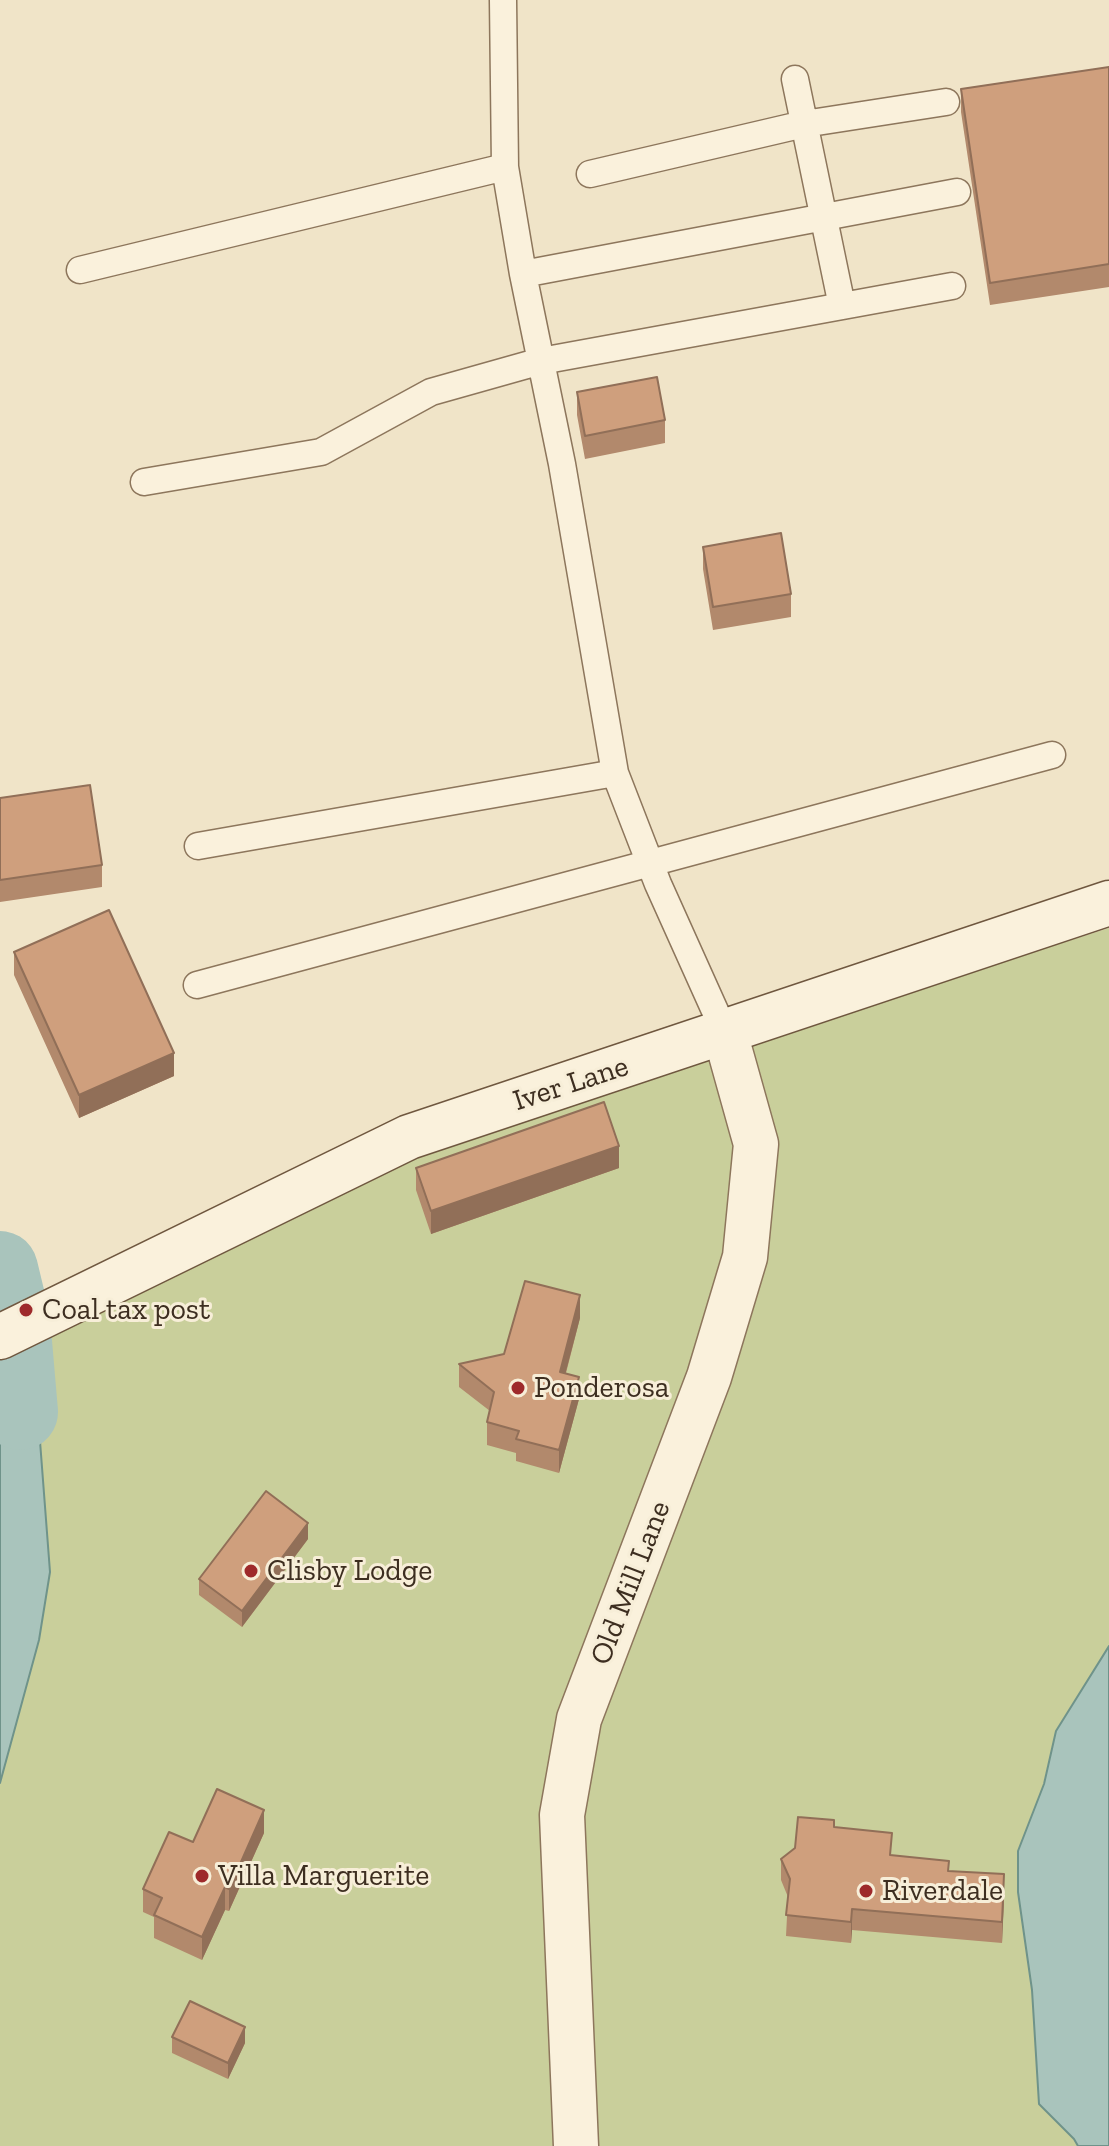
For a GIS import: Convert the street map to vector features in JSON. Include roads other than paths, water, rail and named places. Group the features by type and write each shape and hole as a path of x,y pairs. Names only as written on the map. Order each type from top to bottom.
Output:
{"main road":[{"name":"Iver Lane","path":"0,1337 409,1137 1109,903"},
{"name":"Old Mill Lane","path":"576,2146 562,1815 579,1719 709,1377 745,1257 756,1144 725,1033"}],"lane":[{"path":"503,0 505,167 523,274 562,464 615,773 650,864 725,1033"},
{"path":"795,79 842,306"},
{"path":"590,174 804,124 946,102"},
{"path":"80,270 505,167"},
{"path":"523,274 957,192"},
{"path":"144,482 321,452 431,392 541,361 952,286"},
{"path":"197,985 1052,755"},
{"path":"198,846 615,773"}],"water":[{"path":"25,1341 39,1428 50,1572 39,1640 0,1783 0,1351"},
{"path":"1109,1646 1109,2146 1078,2146 1039,2104 1032,1990 1018,1892 1018,1851 1044,1784 1056,1731"}],"waterway":[{"path":"0,1269 12,1319 20,1412"}],"place":[{"name":"Coal tax post","path":"26,1310"},
{"name":"Ponderosa","path":"518,1388"},
{"name":"Clisby Lodge","path":"251,1571"},
{"name":"Villa Marguerite","path":"202,1876"},
{"name":"Riverdale","path":"866,1891"}]}
